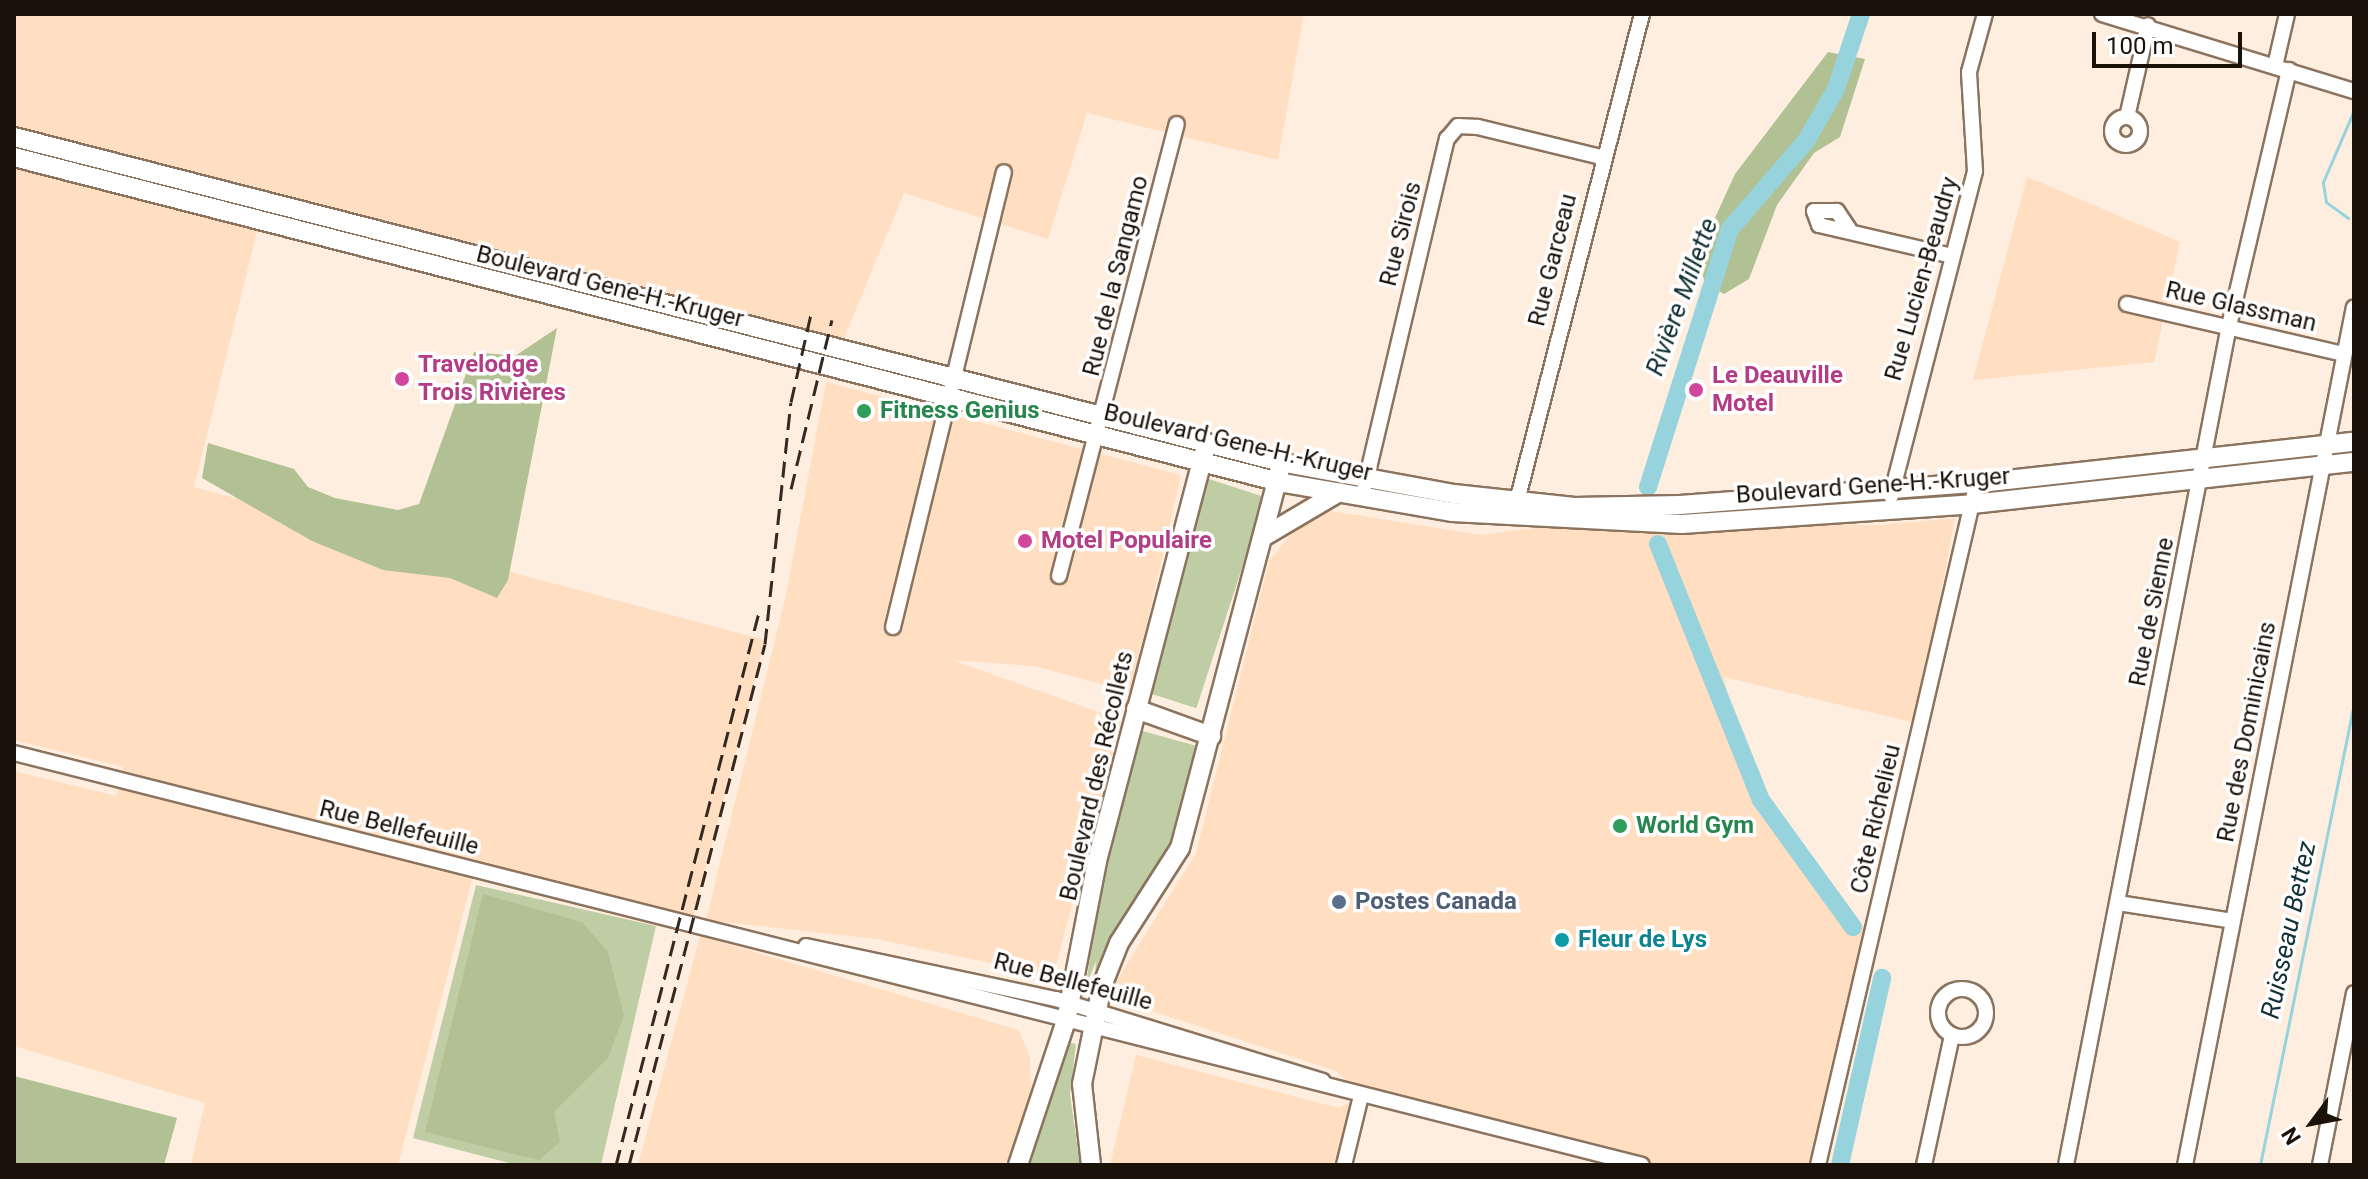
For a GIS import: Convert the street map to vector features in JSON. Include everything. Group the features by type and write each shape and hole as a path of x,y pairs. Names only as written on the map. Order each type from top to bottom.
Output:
{"main road":[{"name":"Boulevard Gene-H.-Kruger","path":"14,137 949,389"},
{"name":"Boulevard Gene-H.-Kruger","path":"14,157 1100,426 1204,453 1277,481 1362,499 1515,510 1891,498 1972,504 2354,442"},
{"name":"Boulevard Gene-H.-Kruger","path":"1204,453 1281,462 1515,510"},
{"name":"Boulevard des Récollets","path":"1018,1165 1068,1012 1136,709 1204,453"},
{"path":"1091,1165 1081,1094 1094,1019 1116,949 1177,854 1211,736 1281,462"},
{"name":"Boulevard Gene-H.-Kruger","path":"1891,498 1977,482 2354,462"},
{"path":"1263,537 1336,494"},
{"path":"1136,709 1211,736"}],"street":[{"name":"Rue Garceau","path":"1515,510 1601,157 1642,14"},
{"name":"Rue Lucien-Beaudry","path":"1891,498 1975,171 1969,72 1985,14"},
{"path":"2102,14 2148,25 2354,91"},
{"name":"Rue de Sienne","path":"2066,1165 2282,68 2287,14"},
{"path":"2127,117 2148,25"},
{"name":"Rue de la Sangamo","path":"1059,576 1177,124"},
{"name":"Rue Sirois","path":"1362,499 1447,139 1458,126 1478,127 1601,157"},
{"path":"137,189 142,170"},
{"path":"893,627 1004,172"},
{"path":"1849,229 1952,256"},
{"name":"Rue Glassman","path":"2127,304 2344,354"},
{"name":"Rue des Dominicains","path":"2185,1165 2354,307"},
{"name":"Côte Richelieu","path":"1818,1165 1977,482"},
{"name":"Rue Bellefeuille","path":"14,753 774,946 1068,1012 1582,1158 1642,1165"},
{"path":"2118,903 2233,921"},
{"path":"2320,1165 2354,993"},
{"path":"1924,1165 1952,1035"},
{"path":"1344,1165 1355,1095"}],"shaded area":[{"path":"14,14 1304,14 1278,160 1087,113 1048,239 904,193 844,338 14,125"},
{"path":"14,158 259,223 194,487 765,640 692,921 476,864 398,1165 191,1165 205,1103 14,1046 14,771 116,796 123,767 14,740"},
{"path":"2027,177 2180,242 2154,362 1973,380"},
{"path":"826,382 1181,475 1131,692 1034,666 952,660 1121,720 1053,976 876,939 706,920 786,595"},
{"path":"1331,511 1481,535 1573,523 1882,525 1955,518 1916,723 1724,677 1744,765 1867,931 1814,1165 1633,1165 1361,1095 1336,1071 1127,1003 1112,988 1196,853 1269,561 1297,527"},
{"path":"700,936 1019,1030 1030,1058 1031,1097 1007,1165 638,1165"},
{"path":"1136,1055 1339,1108 1361,1096 1344,1165 1110,1165"}],"green space":[{"path":"1828,52 1865,59 1840,137 1814,153 1777,205 1749,279 1724,294 1706,284 1697,261 1708,233 1735,174"},
{"path":"557,328 508,580 497,598 450,578 383,570 312,541 202,478 208,443 294,469 308,487 335,498 398,510 419,504 474,352 515,356"},
{"path":"1206,478 1265,497 1196,708 1137,689"},
{"path":"1139,730 1197,746 1171,846 1094,992 1096,961 1085,990 1102,876"},
{"path":"476,885 656,926 601,1165 517,1165 413,1138"},
{"path":"483,894 582,922 608,952 624,1015 608,1058 554,1112 560,1142 539,1160 425,1132"},
{"path":"1067,1042 1076,1044 1070,1094 1080,1165 1030,1165"},
{"path":"14,1076 177,1118 164,1165 14,1165"}],"waterway":[{"name":"Rivière Millette","path":"1648,487 1730,229 1806,141 1836,89 1861,14"},
{"name":"Ruisseau Bettez","path":"2348,218 2326,202 2323,182 2354,110"},
{"name":"Rivière Millette","path":"1658,544 1761,800 1853,927"},
{"name":"Ruisseau Bettez","path":"2260,1165 2354,702"},
{"name":"Rivière Millette","path":"1840,1165 1882,978"}],"railway":[{"path":"629,1165 765,644 791,402 811,314"},
{"path":"791,489 832,320"},
{"path":"616,1165 760,608"}],"place":[{"name":"Travelodge Trois Rivières","path":"402,379"},
{"name":"Le Deauville Motel","path":"1696,390"},
{"name":"Fitness Genius","path":"864,411"},
{"name":"Motel Populaire","path":"1025,541"},
{"name":"World Gym","path":"1620,826"},
{"name":"Postes Canada","path":"1339,902"},
{"name":"Fleur de Lys","path":"1562,940"}]}
